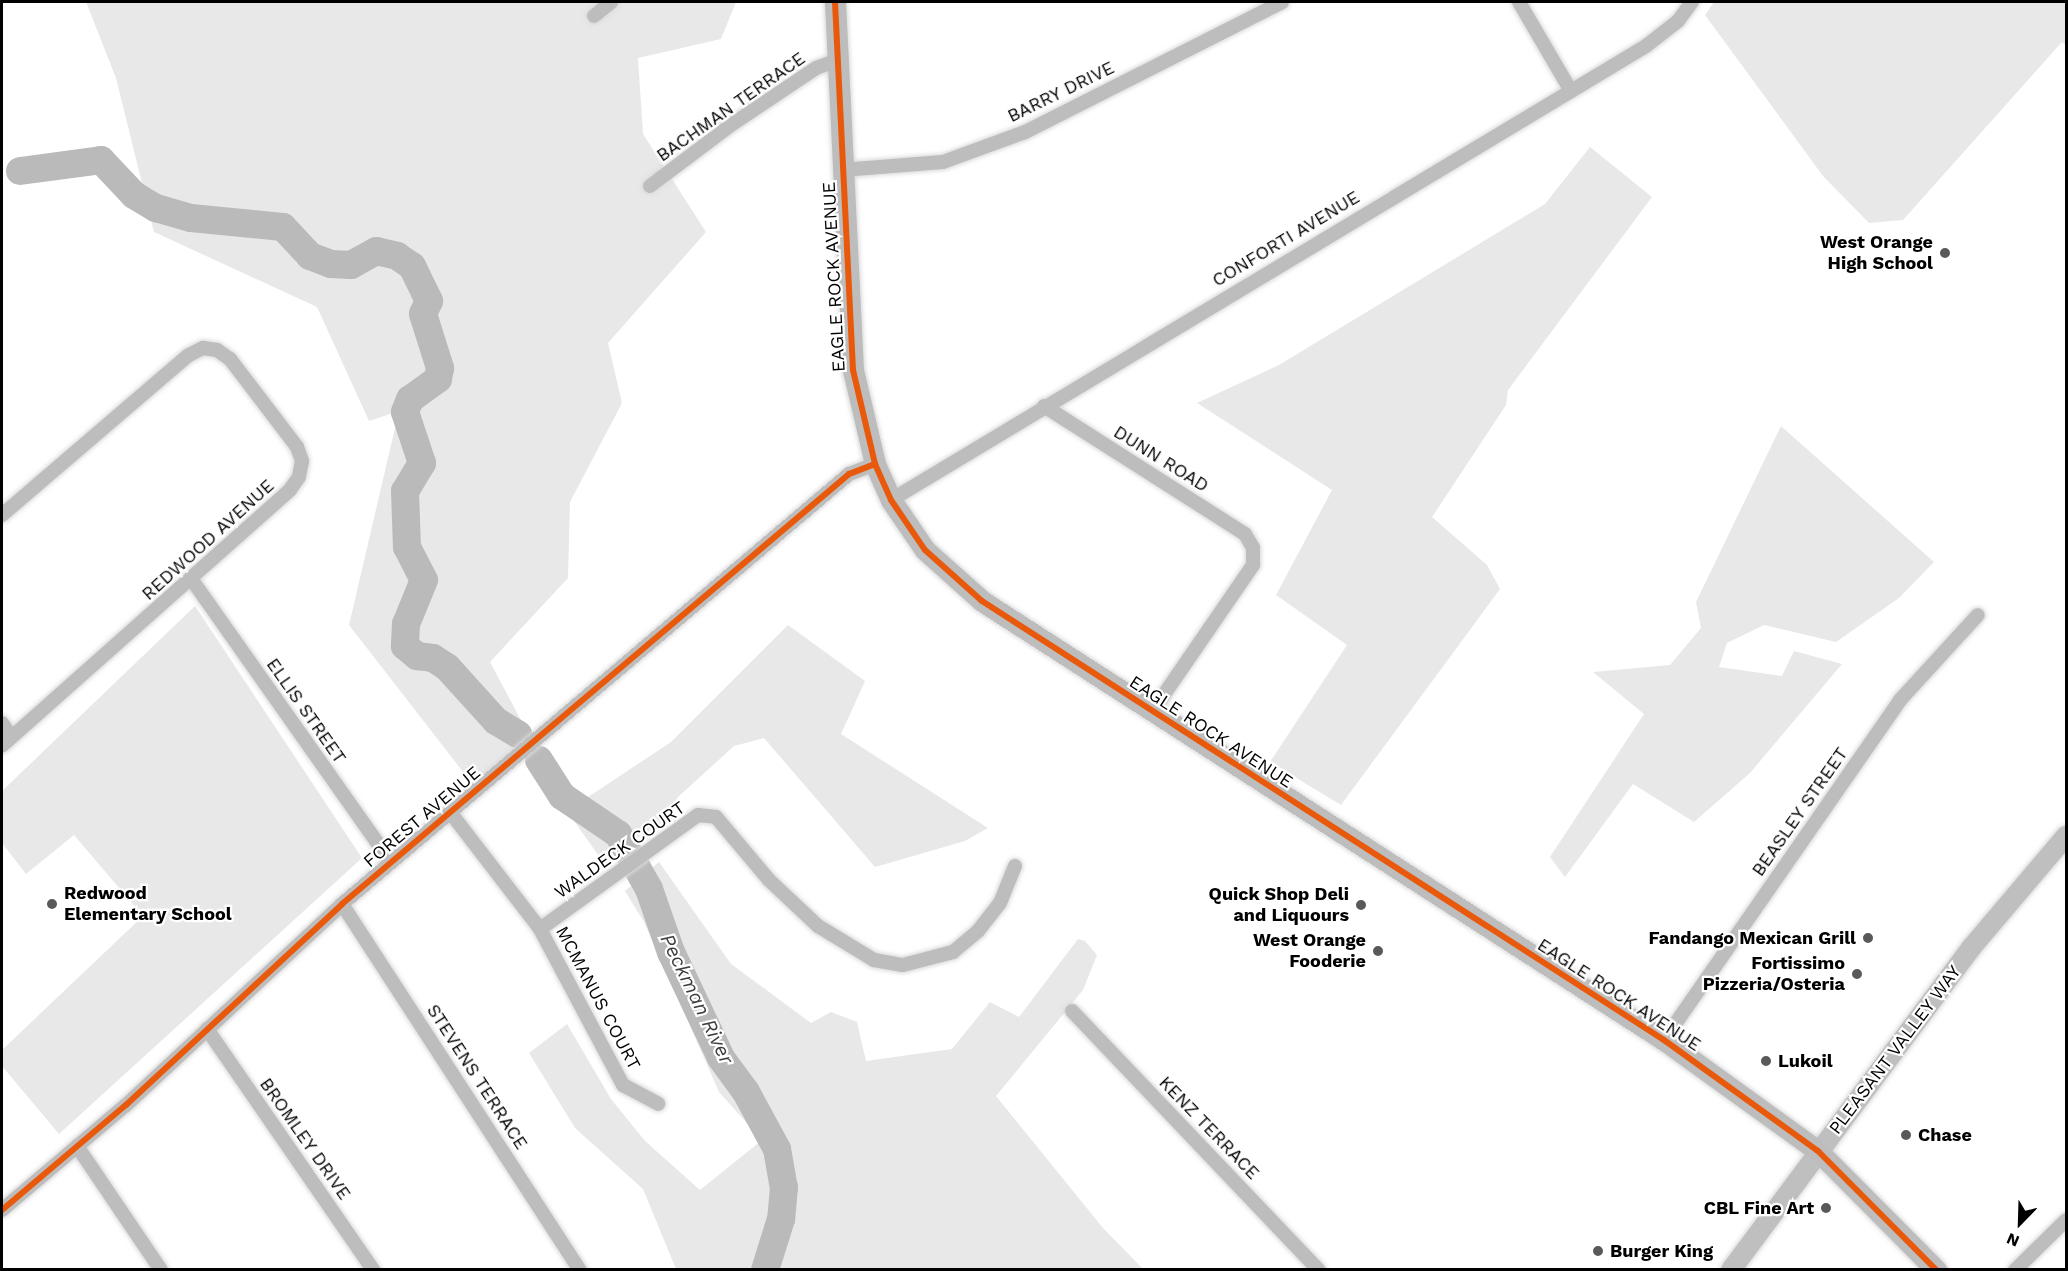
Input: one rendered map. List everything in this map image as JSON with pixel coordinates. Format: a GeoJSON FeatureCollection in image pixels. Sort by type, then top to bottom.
{"type":"FeatureCollection","features":[{"type":"Feature","properties":{"kind":"main road","name":"EAGLE ROCK AVENUE"},"geometry":{"type":"LineString","coordinates":[[835,2],[835,61],[853,370],[874,464],[891,500],[925,550],[961,585],[1152,712],[1664,1040],[1818,1151],[1936,1269]]}},
{"type":"Feature","properties":{"kind":"main road","name":"PLEASANT VALLEY WAY"},"geometry":{"type":"LineString","coordinates":[[1731,1269],[1971,948],[2067,836]]}},
{"type":"Feature","properties":{"kind":"street"},"geometry":{"type":"LineString","coordinates":[[594,16],[610,2]]}},
{"type":"Feature","properties":{"kind":"street","name":"BARRY DRIVE"},"geometry":{"type":"LineString","coordinates":[[842,170],[943,162],[1025,132],[1282,2]]}},
{"type":"Feature","properties":{"kind":"street"},"geometry":{"type":"LineString","coordinates":[[1519,2],[1571,91]]}},
{"type":"Feature","properties":{"kind":"street","name":"CONFORTI AVENUE"},"geometry":{"type":"LineString","coordinates":[[891,500],[1646,46],[1678,21],[1692,2]]}},
{"type":"Feature","properties":{"kind":"street","name":"BACHMAN TERRACE"},"geometry":{"type":"LineString","coordinates":[[650,186],[730,125],[816,68],[835,61]]}},
{"type":"Feature","properties":{"kind":"street","name":"REDWOOD AVENUE"},"geometry":{"type":"LineString","coordinates":[[2,515],[189,355],[203,348],[217,350],[230,359],[297,447],[302,460],[299,477],[290,490],[192,580],[6,742]]}},
{"type":"Feature","properties":{"kind":"street","name":"DUNN ROAD"},"geometry":{"type":"LineString","coordinates":[[1044,406],[1245,534],[1253,548],[1253,565],[1152,712]]}},
{"type":"Feature","properties":{"kind":"street","name":"FOREST AVENUE"},"geometry":{"type":"LineString","coordinates":[[2,1210],[77,1146],[391,862],[849,474],[874,464]]}},
{"type":"Feature","properties":{"kind":"street","name":"ELLIS STREET"},"geometry":{"type":"LineString","coordinates":[[192,580],[391,862]]}},
{"type":"Feature","properties":{"kind":"street","name":"BEASLEY STREET"},"geometry":{"type":"LineString","coordinates":[[1664,1040],[1900,700],[1978,615]]}},
{"type":"Feature","properties":{"kind":"street"},"geometry":{"type":"LineString","coordinates":[[2,723],[6,742]]}},
{"type":"Feature","properties":{"kind":"street","name":"MCMANUS COURT"},"geometry":{"type":"LineString","coordinates":[[450,812],[540,929],[623,1085],[658,1104]]}},
{"type":"Feature","properties":{"kind":"street","name":"WALDECK COURT"},"geometry":{"type":"LineString","coordinates":[[540,929],[690,818],[706,814],[716,817],[769,880],[818,927],[874,960],[903,965],[953,952],[978,931],[1000,903],[1015,866]]}},
{"type":"Feature","properties":{"kind":"street","name":"STEVENS TERRACE"},"geometry":{"type":"LineString","coordinates":[[342,904],[580,1269]]}},
{"type":"Feature","properties":{"kind":"street","name":"KENZ TERRACE"},"geometry":{"type":"LineString","coordinates":[[1072,1011],[1319,1269]]}},
{"type":"Feature","properties":{"kind":"street","name":"BROMLEY DRIVE"},"geometry":{"type":"LineString","coordinates":[[207,1029],[374,1269]]}},
{"type":"Feature","properties":{"kind":"street"},"geometry":{"type":"LineString","coordinates":[[77,1146],[161,1269]]}},
{"type":"Feature","properties":{"kind":"street"},"geometry":{"type":"LineString","coordinates":[[2015,1269],[2067,1220]]}},
{"type":"Feature","properties":{"kind":"shaded area"},"geometry":{"type":"Polygon","coordinates":[[[86,2],[736,2],[721,39],[638,58],[643,134],[706,232],[608,343],[622,403],[570,502],[568,578],[490,662],[531,739],[474,786],[349,625],[399,411],[369,421],[317,307],[154,232],[116,78],[86,2]]]}},
{"type":"Feature","properties":{"kind":"shaded area"},"geometry":{"type":"Polygon","coordinates":[[[1714,2],[2066,2],[2066,45],[2062,42],[1903,220],[1869,223],[1823,176],[1705,15],[1714,2]]]}},
{"type":"Feature","properties":{"kind":"shaded area"},"geometry":{"type":"Polygon","coordinates":[[[1590,147],[1652,197],[1508,390],[1506,405],[1432,517],[1487,565],[1500,589],[1341,805],[1270,762],[1347,645],[1276,595],[1332,490],[1197,403],[1279,365],[1545,204],[1590,147]]]}},
{"type":"Feature","properties":{"kind":"shaded area"},"geometry":{"type":"Polygon","coordinates":[[[1781,426],[1934,562],[1899,598],[1836,642],[1764,625],[1727,643],[1719,667],[1782,676],[1794,651],[1842,664],[1750,773],[1694,822],[1633,784],[1565,877],[1550,857],[1644,714],[1593,672],[1670,665],[1701,628],[1696,602],[1781,426]]]}},
{"type":"Feature","properties":{"kind":"shaded area"},"geometry":{"type":"Polygon","coordinates":[[[195,606],[362,858],[59,1134],[2,1066],[2,1050],[143,916],[74,835],[26,874],[2,843],[2,791],[195,606]]]}},
{"type":"Feature","properties":{"kind":"shaded area"},"geometry":{"type":"Polygon","coordinates":[[[788,625],[865,681],[841,734],[988,828],[965,841],[875,867],[764,738],[734,746],[678,797],[665,822],[601,859],[567,811],[671,742],[788,625]]]}},
{"type":"Feature","properties":{"kind":"shaded area"},"geometry":{"type":"Polygon","coordinates":[[[659,862],[731,964],[811,1023],[831,1012],[857,1022],[866,1061],[952,1049],[990,1002],[1019,1017],[1078,939],[1085,941],[1097,955],[1083,990],[996,1096],[1103,1228],[1143,1269],[676,1269],[643,1189],[575,1128],[529,1053],[567,1024],[611,1099],[645,1141],[700,1190],[762,1140],[719,1092],[644,922],[625,891],[659,862]]]}},
{"type":"Feature","properties":{"kind":"waterway","name":"Peckman River"},"geometry":{"type":"LineString","coordinates":[[20,171],[101,160],[134,195],[156,208],[191,218],[283,227],[310,256],[331,264],[351,265],[376,251],[397,256],[412,266],[429,301],[423,314],[440,368],[438,379],[410,399],[405,412],[422,463],[405,491],[407,547],[424,580],[406,624],[405,646],[417,656],[433,658],[447,667],[496,721],[518,734]]}},
{"type":"Feature","properties":{"kind":"waterway","name":"Peckman River"},"geometry":{"type":"LineString","coordinates":[[539,760],[562,796],[618,834],[649,889],[671,952],[721,1058],[746,1092],[777,1149],[784,1187],[781,1219],[765,1270]]}},
{"type":"Feature","properties":{"kind":"cycle path"},"geometry":{"type":"LineString","coordinates":[[835,2],[853,370],[875,464],[891,500],[925,550],[982,601],[1664,1040],[1818,1151],[1936,1270]]}},
{"type":"Feature","properties":{"kind":"cycle path"},"geometry":{"type":"LineString","coordinates":[[2,1210],[126,1105],[342,904],[849,474],[875,464]]}},
{"type":"Feature","properties":{"kind":"place","name":"West Orange High School"},"geometry":{"type":"Point","coordinates":[1945,253]}},
{"type":"Feature","properties":{"kind":"place","name":"Redwood Elementary School"},"geometry":{"type":"Point","coordinates":[52,904]}},
{"type":"Feature","properties":{"kind":"place","name":"Quick Shop Deli and Liquours"},"geometry":{"type":"Point","coordinates":[1361,905]}},
{"type":"Feature","properties":{"kind":"place","name":"Fandango Mexican Grill"},"geometry":{"type":"Point","coordinates":[1868,938]}},
{"type":"Feature","properties":{"kind":"place","name":"West Orange Fooderie"},"geometry":{"type":"Point","coordinates":[1378,951]}},
{"type":"Feature","properties":{"kind":"place","name":"Fortissimo Pizzeria/Osteria"},"geometry":{"type":"Point","coordinates":[1857,974]}},
{"type":"Feature","properties":{"kind":"place","name":"Lukoil"},"geometry":{"type":"Point","coordinates":[1766,1061]}},
{"type":"Feature","properties":{"kind":"place","name":"Chase"},"geometry":{"type":"Point","coordinates":[1906,1135]}},
{"type":"Feature","properties":{"kind":"place","name":"CBL Fine Art"},"geometry":{"type":"Point","coordinates":[1826,1208]}},
{"type":"Feature","properties":{"kind":"place","name":"Burger King"},"geometry":{"type":"Point","coordinates":[1598,1251]}}]}
